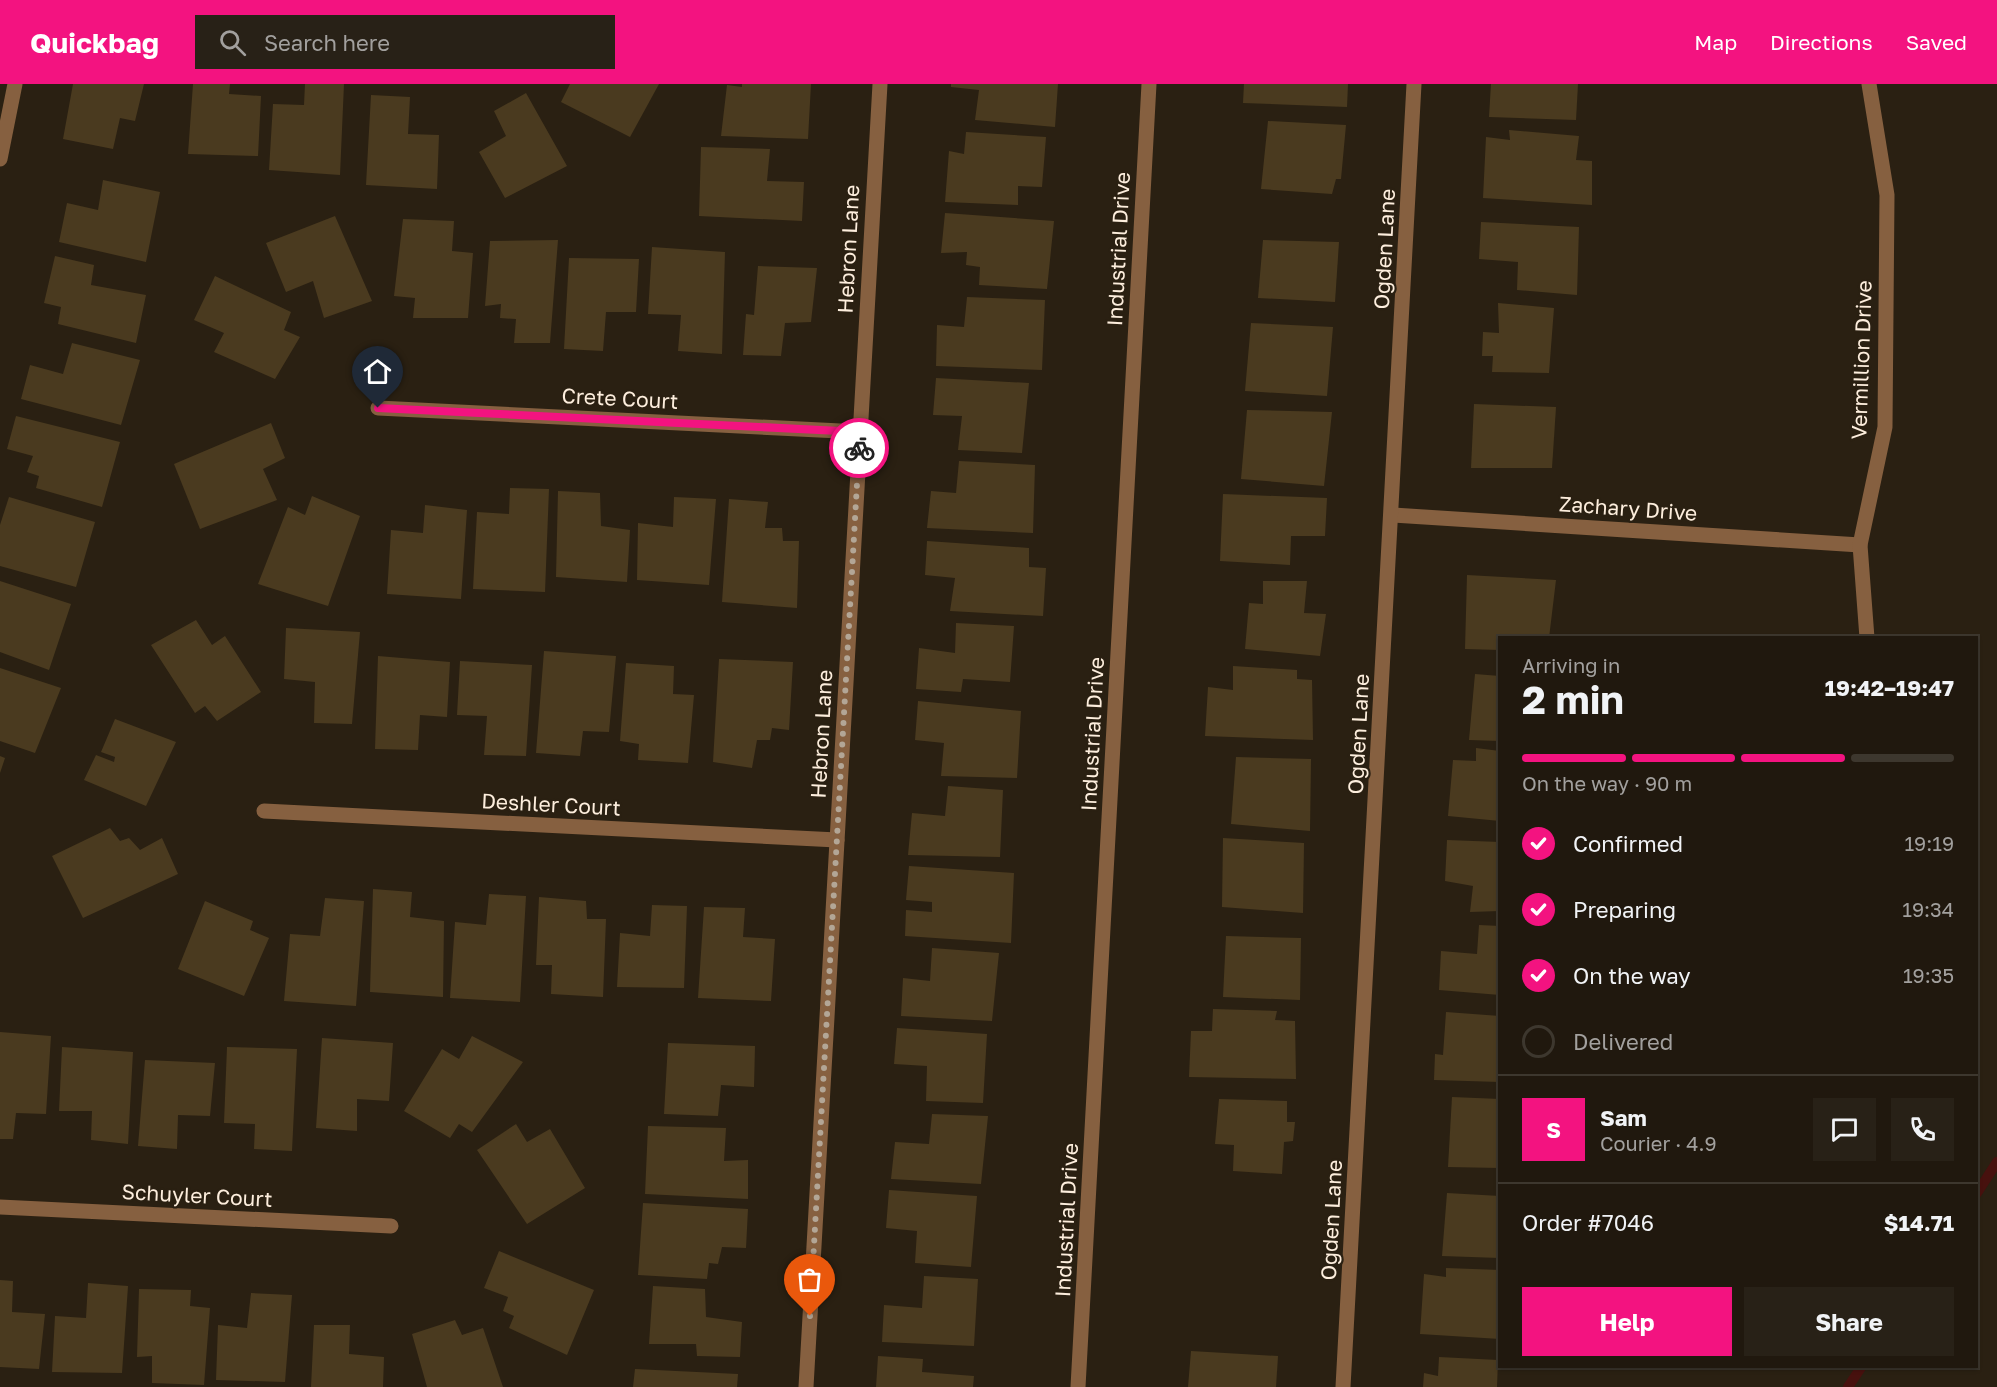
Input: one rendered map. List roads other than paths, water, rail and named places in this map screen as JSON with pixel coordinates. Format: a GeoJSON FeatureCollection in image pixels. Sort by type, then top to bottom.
{"type":"FeatureCollection","features":[{"type":"Feature","properties":{"kind":"street"},"geometry":{"type":"LineString","coordinates":[[0,159],[15,84]]}},
{"type":"Feature","properties":{"kind":"street","name":"Hebron Lane"},"geometry":{"type":"LineString","coordinates":[[806,1387],[880,84]]}},
{"type":"Feature","properties":{"kind":"street","name":"Industrial Drive"},"geometry":{"type":"LineString","coordinates":[[1078,1387],[1149,84]]}},
{"type":"Feature","properties":{"kind":"street","name":"Ogden Lane"},"geometry":{"type":"LineString","coordinates":[[1343,1387],[1393,514],[1414,84]]}},
{"type":"Feature","properties":{"kind":"street","name":"Vermillion Drive"},"geometry":{"type":"LineString","coordinates":[[1867,636],[1860,545],[1885,427],[1887,195],[1869,84]]}},
{"type":"Feature","properties":{"kind":"street","name":"Crete Court"},"geometry":{"type":"LineString","coordinates":[[378,408],[860,432]]}},
{"type":"Feature","properties":{"kind":"street","name":"Zachary Drive"},"geometry":{"type":"LineString","coordinates":[[1393,514],[1860,545]]}},
{"type":"Feature","properties":{"kind":"street","name":"Deshler Court"},"geometry":{"type":"LineString","coordinates":[[264,811],[837,840]]}},
{"type":"Feature","properties":{"kind":"street","name":"Schuyler Court"},"geometry":{"type":"LineString","coordinates":[[0,1207],[392,1226]]}},
{"type":"Feature","properties":{"kind":"waterway"},"geometry":{"type":"LineString","coordinates":[[1978,1191],[1997,1162]]}},
{"type":"Feature","properties":{"kind":"waterway"},"geometry":{"type":"LineString","coordinates":[[1848,1387],[1861,1368]]}}]}
